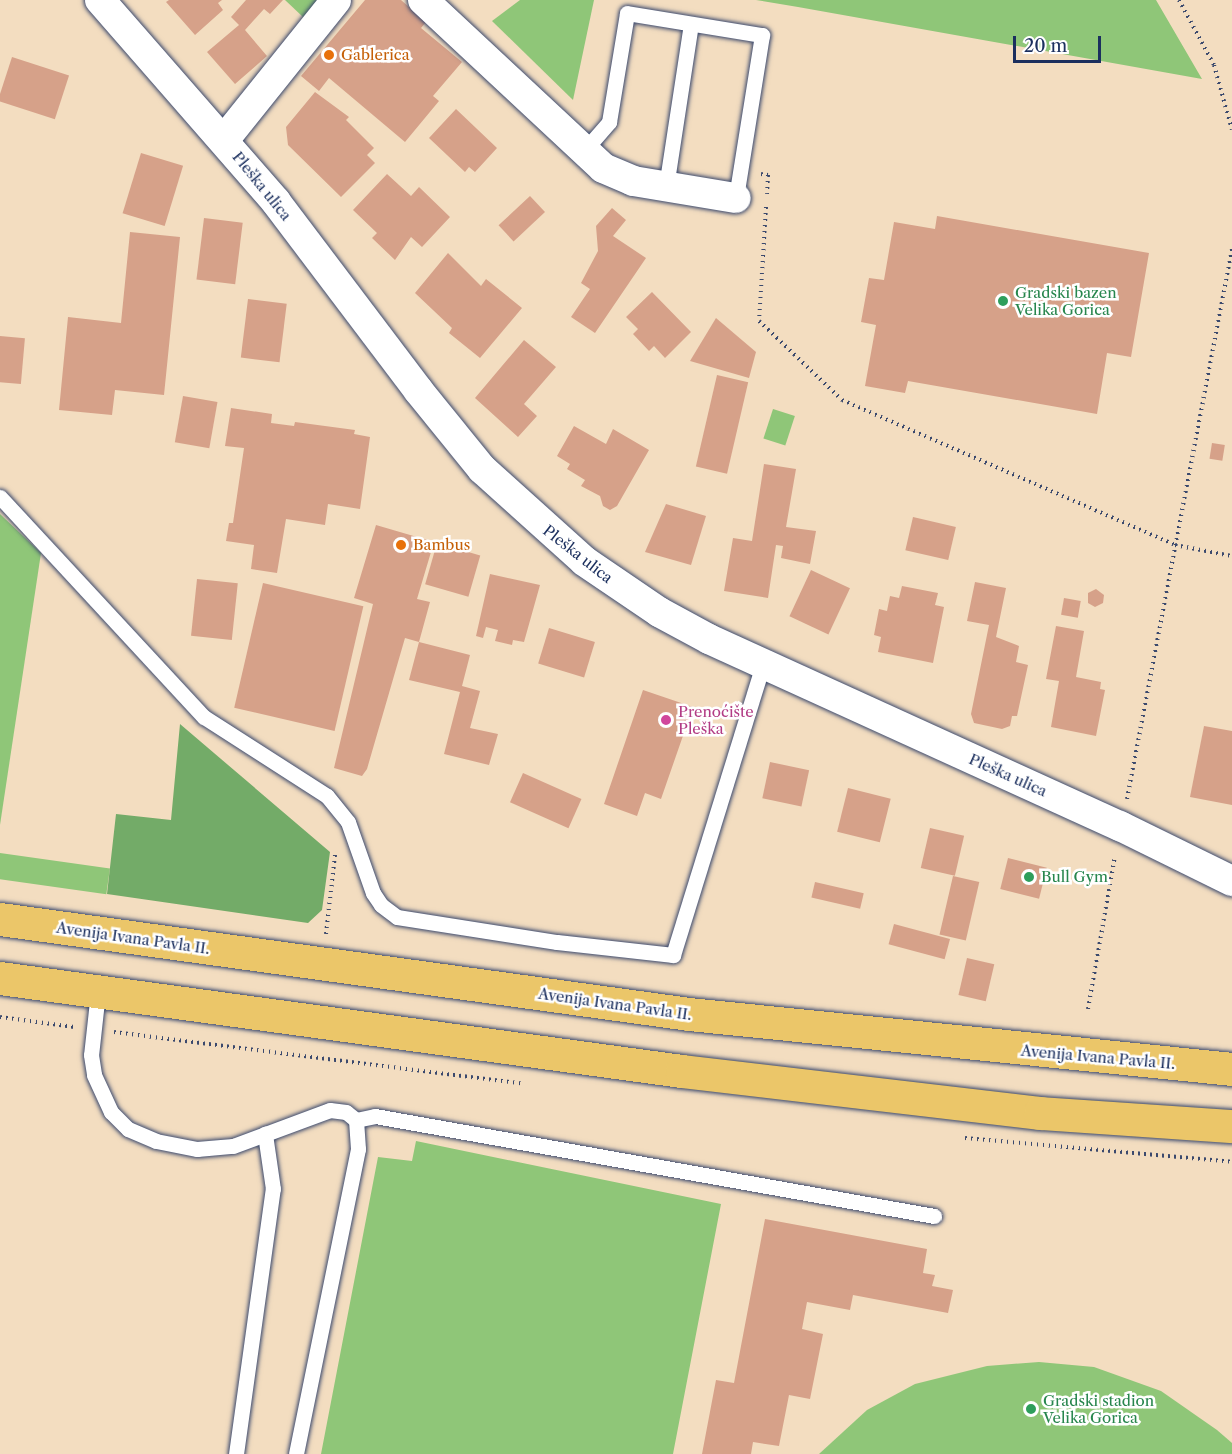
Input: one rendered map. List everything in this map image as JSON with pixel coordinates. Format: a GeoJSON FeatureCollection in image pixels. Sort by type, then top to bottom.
{"type":"FeatureCollection","features":[{"type":"Feature","properties":{"kind":"main road","name":"Avenija Ivana Pavla II."},"geometry":{"type":"LineString","coordinates":[[0,919],[689,1014],[1232,1069]]}},
{"type":"Feature","properties":{"kind":"main road"},"geometry":{"type":"LineString","coordinates":[[0,978],[682,1071],[1040,1113],[1232,1126]]}},
{"type":"Feature","properties":{"kind":"street","name":"Pleška ulica"},"geometry":{"type":"LineString","coordinates":[[100,0],[276,202],[431,407],[482,469],[518,504],[612,582],[709,639],[763,664],[1118,813],[1232,881]]}},
{"type":"Feature","properties":{"kind":"street"},"geometry":{"type":"LineString","coordinates":[[224,140],[336,0]]}},
{"type":"Feature","properties":{"kind":"street"},"geometry":{"type":"LineString","coordinates":[[423,0],[583,152],[603,168],[633,181],[736,198]]}},
{"type":"Feature","properties":{"kind":"lane"},"geometry":{"type":"LineString","coordinates":[[583,152],[609,122],[627,13],[762,35],[736,198]]}},
{"type":"Feature","properties":{"kind":"lane"},"geometry":{"type":"LineString","coordinates":[[666,187],[691,24]]}},
{"type":"Feature","properties":{"kind":"lane"},"geometry":{"type":"LineString","coordinates":[[0,497],[204,717],[334,804],[348,822],[374,893],[381,905],[397,917],[557,942],[673,955],[763,664]]}},
{"type":"Feature","properties":{"kind":"lane"},"geometry":{"type":"LineString","coordinates":[[98,992],[91,1055],[94,1076],[111,1112],[128,1129],[156,1141],[197,1149],[233,1146],[330,1110],[346,1112],[356,1120],[358,1149],[296,1454]]}},
{"type":"Feature","properties":{"kind":"lane"},"geometry":{"type":"LineString","coordinates":[[356,1120],[375,1116],[934,1216]]}},
{"type":"Feature","properties":{"kind":"lane"},"geometry":{"type":"LineString","coordinates":[[236,1454],[273,1189],[265,1134]]}},
{"type":"Feature","properties":{"kind":"path"},"geometry":{"type":"LineString","coordinates":[[1179,0],[1214,64],[1232,130]]}},
{"type":"Feature","properties":{"kind":"path"},"geometry":{"type":"LineString","coordinates":[[768,175],[759,321],[842,400],[1175,545],[1232,556]]}},
{"type":"Feature","properties":{"kind":"path"},"geometry":{"type":"LineString","coordinates":[[1088,1009],[1118,813],[1126,805],[1232,249]]}},
{"type":"Feature","properties":{"kind":"path"},"geometry":{"type":"LineString","coordinates":[[326,936],[338,836],[334,804]]}},
{"type":"Feature","properties":{"kind":"green space"},"geometry":{"type":"Polygon","coordinates":[[[285,0],[317,0],[303,17],[285,0]]]}},
{"type":"Feature","properties":{"kind":"green space"},"geometry":{"type":"Polygon","coordinates":[[[520,0],[594,0],[573,100],[492,21],[520,0]]]}},
{"type":"Feature","properties":{"kind":"green space"},"geometry":{"type":"Polygon","coordinates":[[[756,0],[1156,0],[1202,79],[798,7],[756,0]]]}},
{"type":"Feature","properties":{"kind":"green space"},"geometry":{"type":"Polygon","coordinates":[[[773,409],[795,416],[785,446],[763,438],[773,409]]]}},
{"type":"Feature","properties":{"kind":"green space"},"geometry":{"type":"Polygon","coordinates":[[[0,514],[41,553],[0,825],[0,514]]]}},
{"type":"Feature","properties":{"kind":"green space"},"geometry":{"type":"Polygon","coordinates":[[[180,724],[330,852],[322,910],[308,923],[107,894],[116,814],[171,820],[180,724]]]}},
{"type":"Feature","properties":{"kind":"green space"},"geometry":{"type":"Polygon","coordinates":[[[0,853],[110,868],[106,894],[0,879],[0,853]]]}},
{"type":"Feature","properties":{"kind":"green space"},"geometry":{"type":"Polygon","coordinates":[[[416,1141],[721,1204],[673,1454],[321,1454],[378,1157],[412,1161],[416,1141]]]}},
{"type":"Feature","properties":{"kind":"green space","name":"Gradski stadion Velika Gorica"},"geometry":{"type":"Polygon","coordinates":[[[1039,1362],[1094,1367],[1161,1391],[1232,1443],[1232,1454],[819,1454],[867,1410],[915,1384],[987,1366],[1039,1362]]]}},
{"type":"Feature","properties":{"kind":"building"},"geometry":{"type":"Polygon","coordinates":[[[169,0],[222,0],[218,3],[223,10],[195,35],[166,2],[169,0]]]}},
{"type":"Feature","properties":{"kind":"building"},"geometry":{"type":"Polygon","coordinates":[[[246,0],[283,0],[270,14],[264,9],[245,30],[267,56],[235,84],[207,52],[239,25],[231,17],[246,0]]]}},
{"type":"Feature","properties":{"kind":"building"},"geometry":{"type":"Polygon","coordinates":[[[365,0],[401,0],[426,22],[421,28],[462,62],[433,96],[439,101],[405,142],[329,78],[319,91],[301,76],[365,0]]]}},
{"type":"Feature","properties":{"kind":"building"},"geometry":{"type":"Polygon","coordinates":[[[12,57],[69,76],[55,119],[0,101],[0,94],[12,57]]]}},
{"type":"Feature","properties":{"kind":"building"},"geometry":{"type":"Polygon","coordinates":[[[315,92],[349,117],[346,120],[374,148],[367,155],[375,163],[341,197],[288,145],[286,127],[315,92]]]}},
{"type":"Feature","properties":{"kind":"building"},"geometry":{"type":"Polygon","coordinates":[[[456,109],[497,148],[475,172],[469,167],[465,172],[429,138],[456,109]]]}},
{"type":"Feature","properties":{"kind":"building"},"geometry":{"type":"Polygon","coordinates":[[[141,153],[183,166],[165,226],[123,213],[141,153]]]}},
{"type":"Feature","properties":{"kind":"building"},"geometry":{"type":"Polygon","coordinates":[[[387,174],[411,196],[419,187],[450,217],[422,247],[411,237],[395,260],[372,238],[377,233],[353,210],[387,174]]]}},
{"type":"Feature","properties":{"kind":"building"},"geometry":{"type":"Polygon","coordinates":[[[530,196],[545,212],[514,241],[499,225],[530,196]]]}},
{"type":"Feature","properties":{"kind":"building"},"geometry":{"type":"Polygon","coordinates":[[[612,208],[626,220],[613,236],[646,258],[595,333],[571,317],[590,289],[581,283],[598,251],[596,226],[612,208]]]}},
{"type":"Feature","properties":{"kind":"building","name":"Gradski bazen Velika Gorica"},"geometry":{"type":"Polygon","coordinates":[[[937,216],[1149,253],[1131,357],[1107,353],[1097,414],[908,381],[905,393],[865,386],[876,325],[861,322],[869,278],[884,280],[894,222],[935,229],[937,216]]]}},
{"type":"Feature","properties":{"kind":"building"},"geometry":{"type":"Polygon","coordinates":[[[204,218],[243,223],[235,284],[196,280],[204,218]]]}},
{"type":"Feature","properties":{"kind":"building"},"geometry":{"type":"Polygon","coordinates":[[[130,232],[180,237],[164,395],[115,390],[112,415],[59,410],[68,317],[121,323],[130,232]]]}},
{"type":"Feature","properties":{"kind":"building"},"geometry":{"type":"Polygon","coordinates":[[[448,253],[481,286],[486,279],[522,308],[480,358],[449,333],[452,328],[415,293],[448,253]]]}},
{"type":"Feature","properties":{"kind":"building"},"geometry":{"type":"Polygon","coordinates":[[[652,292],[691,332],[665,358],[654,346],[649,351],[633,334],[638,329],[626,317],[652,292]]]}},
{"type":"Feature","properties":{"kind":"building"},"geometry":{"type":"Polygon","coordinates":[[[248,299],[287,304],[280,362],[241,358],[248,299]]]}},
{"type":"Feature","properties":{"kind":"building"},"geometry":{"type":"Polygon","coordinates":[[[716,318],[756,352],[749,378],[690,361],[716,318]]]}},
{"type":"Feature","properties":{"kind":"building"},"geometry":{"type":"Polygon","coordinates":[[[0,336],[25,338],[21,384],[0,382],[0,336]]]}},
{"type":"Feature","properties":{"kind":"building"},"geometry":{"type":"Polygon","coordinates":[[[524,340],[556,367],[524,404],[537,416],[518,437],[475,398],[524,340]]]}},
{"type":"Feature","properties":{"kind":"building"},"geometry":{"type":"Polygon","coordinates":[[[717,375],[748,382],[727,474],[696,467],[717,375]]]}},
{"type":"Feature","properties":{"kind":"building"},"geometry":{"type":"Polygon","coordinates":[[[183,396],[217,402],[209,448],[175,442],[183,396]]]}},
{"type":"Feature","properties":{"kind":"building"},"geometry":{"type":"Polygon","coordinates":[[[231,408],[272,414],[271,423],[294,426],[295,422],[355,430],[354,434],[370,437],[360,509],[328,504],[325,525],[286,519],[277,573],[251,569],[254,545],[226,541],[229,523],[233,523],[244,448],[225,446],[231,408]]]}},
{"type":"Feature","properties":{"kind":"building"},"geometry":{"type":"Polygon","coordinates":[[[574,426],[606,444],[613,429],[649,450],[617,506],[610,510],[603,506],[600,496],[581,486],[585,480],[567,469],[570,464],[557,456],[574,426]]]}},
{"type":"Feature","properties":{"kind":"building"},"geometry":{"type":"Polygon","coordinates":[[[1212,443],[1225,445],[1222,461],[1209,459],[1212,443]]]}},
{"type":"Feature","properties":{"kind":"building"},"geometry":{"type":"Polygon","coordinates":[[[764,464],[796,469],[786,527],[816,531],[810,564],[781,558],[783,546],[776,545],[768,598],[724,591],[733,538],[752,541],[764,464]]]}},
{"type":"Feature","properties":{"kind":"building"},"geometry":{"type":"Polygon","coordinates":[[[666,504],[706,516],[691,565],[645,552],[666,504]]]}},
{"type":"Feature","properties":{"kind":"building"},"geometry":{"type":"Polygon","coordinates":[[[913,517],[956,527],[948,560],[905,550],[913,517]]]}},
{"type":"Feature","properties":{"kind":"building"},"geometry":{"type":"Polygon","coordinates":[[[376,525],[434,542],[417,599],[430,602],[419,642],[405,638],[367,769],[362,776],[334,768],[373,604],[354,598],[376,525]]]}},
{"type":"Feature","properties":{"kind":"building"},"geometry":{"type":"Polygon","coordinates":[[[437,543],[480,555],[468,597],[425,584],[437,543]]]}},
{"type":"Feature","properties":{"kind":"building"},"geometry":{"type":"Polygon","coordinates":[[[811,570],[850,588],[828,634],[789,616],[811,570]]]}},
{"type":"Feature","properties":{"kind":"building"},"geometry":{"type":"Polygon","coordinates":[[[490,574],[540,585],[524,642],[513,640],[512,645],[495,641],[498,630],[486,627],[483,638],[476,636],[490,574]]]}},
{"type":"Feature","properties":{"kind":"building"},"geometry":{"type":"Polygon","coordinates":[[[197,579],[238,583],[232,640],[191,636],[197,579]]]}},
{"type":"Feature","properties":{"kind":"building"},"geometry":{"type":"Polygon","coordinates":[[[975,582],[1006,588],[996,637],[1019,646],[1016,662],[1028,665],[1017,716],[1012,716],[1010,726],[1002,729],[974,723],[971,714],[989,625],[967,621],[975,582]]]}},
{"type":"Feature","properties":{"kind":"building"},"geometry":{"type":"Polygon","coordinates":[[[263,583],[363,606],[335,731],[234,708],[263,583]]]}},
{"type":"Feature","properties":{"kind":"building"},"geometry":{"type":"Polygon","coordinates":[[[902,586],[938,593],[935,605],[944,607],[933,663],[878,652],[881,637],[874,635],[879,609],[887,611],[890,596],[899,598],[902,586]]]}},
{"type":"Feature","properties":{"kind":"building"},"geometry":{"type":"Polygon","coordinates":[[[1096,589],[1104,595],[1103,603],[1095,607],[1088,603],[1088,593],[1096,589]]]}},
{"type":"Feature","properties":{"kind":"building"},"geometry":{"type":"Polygon","coordinates":[[[1064,598],[1081,601],[1078,618],[1061,615],[1064,598]]]}},
{"type":"Feature","properties":{"kind":"building"},"geometry":{"type":"Polygon","coordinates":[[[1056,626],[1084,631],[1076,677],[1101,682],[1100,689],[1105,690],[1096,736],[1051,727],[1059,681],[1046,679],[1056,626]]]}},
{"type":"Feature","properties":{"kind":"building"},"geometry":{"type":"Polygon","coordinates":[[[549,628],[595,642],[584,677],[538,663],[549,628]]]}},
{"type":"Feature","properties":{"kind":"building"},"geometry":{"type":"Polygon","coordinates":[[[419,642],[470,655],[462,686],[480,691],[470,728],[498,734],[489,765],[444,754],[460,692],[409,680],[419,642]]]}},
{"type":"Feature","properties":{"kind":"building"},"geometry":{"type":"Polygon","coordinates":[[[643,690],[693,707],[661,799],[645,793],[637,816],[604,804],[643,690]]]}},
{"type":"Feature","properties":{"kind":"building"},"geometry":{"type":"Polygon","coordinates":[[[1204,726],[1232,731],[1232,805],[1190,797],[1204,726]]]}},
{"type":"Feature","properties":{"kind":"building"},"geometry":{"type":"Polygon","coordinates":[[[770,762],[809,770],[801,807],[762,798],[770,762]]]}},
{"type":"Feature","properties":{"kind":"building"},"geometry":{"type":"Polygon","coordinates":[[[523,773],[581,799],[568,828],[510,802],[523,773]]]}},
{"type":"Feature","properties":{"kind":"building"},"geometry":{"type":"Polygon","coordinates":[[[848,788],[891,799],[880,842],[837,832],[848,788]]]}},
{"type":"Feature","properties":{"kind":"building"},"geometry":{"type":"Polygon","coordinates":[[[930,828],[964,836],[955,876],[921,868],[930,828]]]}},
{"type":"Feature","properties":{"kind":"building"},"geometry":{"type":"Polygon","coordinates":[[[1008,858],[1047,868],[1039,899],[1000,889],[1008,858]]]}},
{"type":"Feature","properties":{"kind":"building"},"geometry":{"type":"Polygon","coordinates":[[[953,876],[979,882],[966,941],[940,934],[953,876]]]}},
{"type":"Feature","properties":{"kind":"building"},"geometry":{"type":"Polygon","coordinates":[[[815,882],[864,893],[860,909],[811,898],[815,882]]]}},
{"type":"Feature","properties":{"kind":"building"},"geometry":{"type":"Polygon","coordinates":[[[894,924],[950,939],[945,959],[889,944],[894,924]]]}},
{"type":"Feature","properties":{"kind":"building"},"geometry":{"type":"Polygon","coordinates":[[[967,958],[994,964],[986,1001],[958,995],[967,958]]]}},
{"type":"Feature","properties":{"kind":"building"},"geometry":{"type":"Polygon","coordinates":[[[765,1219],[927,1249],[923,1273],[935,1275],[932,1286],[953,1290],[948,1313],[853,1295],[850,1310],[807,1302],[802,1329],[823,1334],[810,1399],[789,1395],[779,1446],[753,1442],[751,1454],[702,1454],[716,1380],[734,1383],[765,1219]]]}},
{"type":"Feature","properties":{"kind":"place","name":"Gablerica"},"geometry":{"type":"Point","coordinates":[329,55]}},
{"type":"Feature","properties":{"kind":"place","name":"Gradski bazen Velika Gorica"},"geometry":{"type":"Point","coordinates":[1003,301]}},
{"type":"Feature","properties":{"kind":"place","name":"Bambus"},"geometry":{"type":"Point","coordinates":[401,545]}},
{"type":"Feature","properties":{"kind":"place","name":"Prenoćište Pleška"},"geometry":{"type":"Point","coordinates":[666,720]}},
{"type":"Feature","properties":{"kind":"place","name":"Bull Gym"},"geometry":{"type":"Point","coordinates":[1029,877]}},
{"type":"Feature","properties":{"kind":"place","name":"Gradski stadion Velika Gorica"},"geometry":{"type":"Point","coordinates":[1031,1409]}}]}
